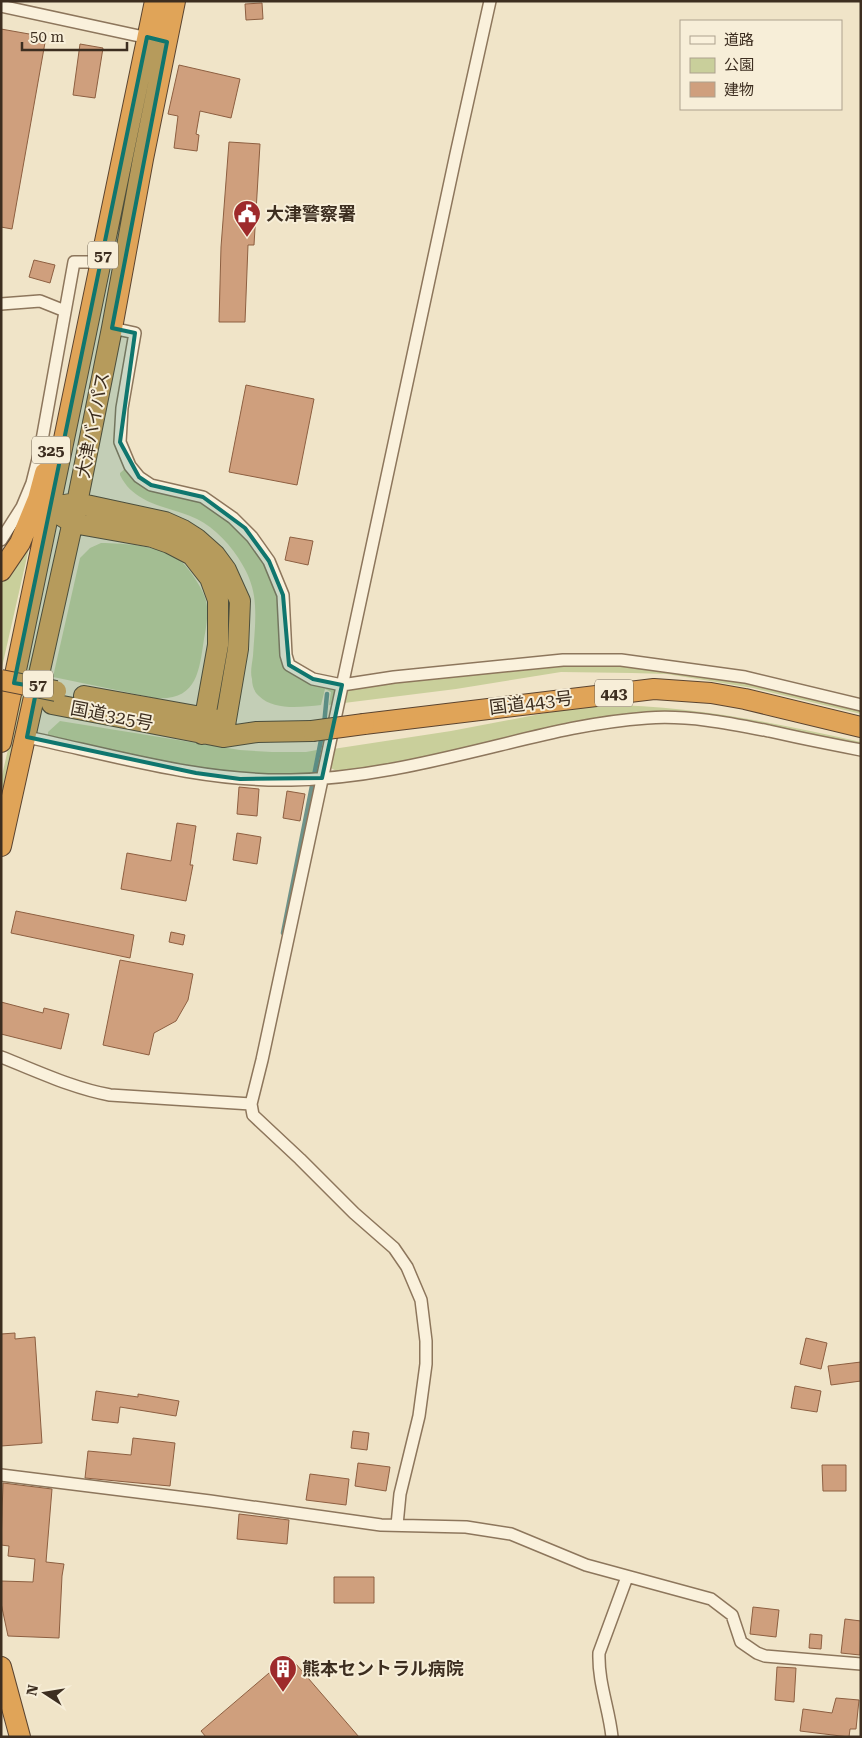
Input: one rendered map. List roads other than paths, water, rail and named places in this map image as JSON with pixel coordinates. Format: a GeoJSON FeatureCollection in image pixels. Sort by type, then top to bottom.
{"type":"FeatureCollection","features":[{"type":"Feature","properties":{"kind":"highway","name":"大津バイパス"},"geometry":{"type":"LineString","coordinates":[[1,742],[155,1]]}},
{"type":"Feature","properties":{"kind":"highway","name":"大津バイパス"},"geometry":{"type":"LineString","coordinates":[[1,846],[73,523],[175,1]]}},
{"type":"Feature","properties":{"kind":"highway","name":"325"},"geometry":{"type":"LineString","coordinates":[[1,571],[20,543],[38,500],[54,440],[74,345],[89,325]]}},
{"type":"Feature","properties":{"kind":"highway"},"geometry":{"type":"LineString","coordinates":[[50,508],[77,503],[146,517],[174,526],[197,539],[215,555],[226,570],[240,601],[238,649],[225,729]]}},
{"type":"Feature","properties":{"kind":"highway"},"geometry":{"type":"LineString","coordinates":[[50,508],[73,523],[152,537],[169,542],[192,554],[210,578],[218,600],[218,645],[204,726]]}},
{"type":"Feature","properties":{"kind":"highway","name":"国道325号"},"geometry":{"type":"LineString","coordinates":[[1,680],[54,698]]}},
{"type":"Feature","properties":{"kind":"highway","name":"国道443号"},"geometry":{"type":"LineString","coordinates":[[204,726],[257,732],[312,731],[654,689],[720,694],[861,727]]}},
{"type":"Feature","properties":{"kind":"highway","name":"国道325号"},"geometry":{"type":"LineString","coordinates":[[1,694],[54,698],[204,726]]}},
{"type":"Feature","properties":{"kind":"highway"},"geometry":{"type":"LineString","coordinates":[[1,1667],[20,1737]]}},
{"type":"Feature","properties":{"kind":"street"},"geometry":{"type":"LineString","coordinates":[[397,1524],[400,1494],[418,1416],[426,1364],[426,1341],[421,1300],[407,1268],[394,1248],[354,1214],[300,1159],[253,1116],[251,1104],[490,1]]}},
{"type":"Feature","properties":{"kind":"street"},"geometry":{"type":"LineString","coordinates":[[1,6],[167,42]]}},
{"type":"Feature","properties":{"kind":"street"},"geometry":{"type":"LineString","coordinates":[[1,540],[22,507],[32,482],[40,451],[74,262],[102,262]]}},
{"type":"Feature","properties":{"kind":"street"},"geometry":{"type":"LineString","coordinates":[[1,304],[40,301],[65,311]]}},
{"type":"Feature","properties":{"kind":"street"},"geometry":{"type":"LineString","coordinates":[[112,328],[135,333],[122,408],[120,442],[130,466],[139,477],[151,485],[204,497],[245,528],[269,561],[283,595],[286,655],[290,665],[313,679],[342,685],[394,677],[564,660],[621,660],[745,677],[861,704]]}},
{"type":"Feature","properties":{"kind":"street"},"geometry":{"type":"LineString","coordinates":[[26,736],[196,773],[240,779],[290,780],[372,773],[415,765],[562,729],[649,718],[704,719],[861,750]]}},
{"type":"Feature","properties":{"kind":"street"},"geometry":{"type":"LineString","coordinates":[[1,1057],[78,1087],[110,1095],[251,1104]]}},
{"type":"Feature","properties":{"kind":"street"},"geometry":{"type":"LineString","coordinates":[[1,1475],[381,1524],[466,1527],[511,1534],[586,1565],[711,1599],[732,1615],[741,1642],[765,1656],[861,1664]]}},
{"type":"Feature","properties":{"kind":"street"},"geometry":{"type":"LineString","coordinates":[[612,1737],[601,1687],[600,1653],[627,1577]]}},
{"type":"Feature","properties":{"kind":"waterway"},"geometry":{"type":"LineString","coordinates":[[324,725],[327,694]]}},
{"type":"Feature","properties":{"kind":"waterway"},"geometry":{"type":"LineString","coordinates":[[283,933],[322,735]]}},
{"type":"Feature","properties":{"kind":"place","name":"大津警察署"},"geometry":{"type":"Point","coordinates":[247,238]}},
{"type":"Feature","properties":{"kind":"place","name":"熊本セントラル病院"},"geometry":{"type":"Point","coordinates":[283,1693]}}]}
